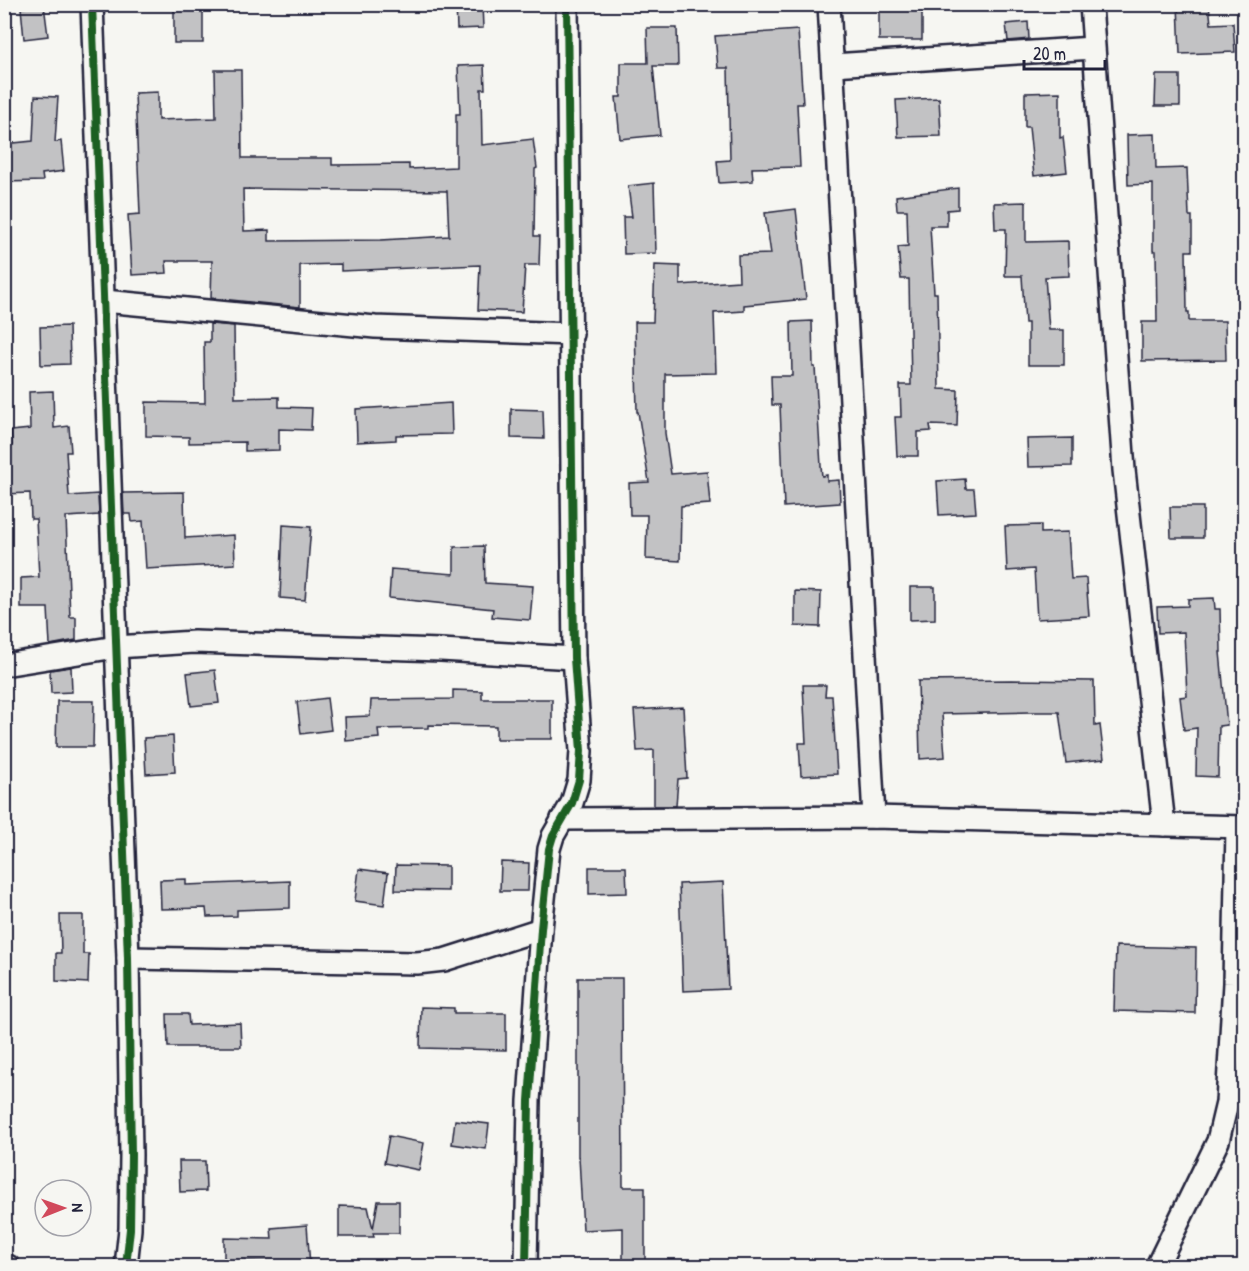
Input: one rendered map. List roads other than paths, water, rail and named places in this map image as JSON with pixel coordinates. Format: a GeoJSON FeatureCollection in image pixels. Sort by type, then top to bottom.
{"type":"FeatureCollection","features":[{"type":"Feature","properties":{"kind":"street"},"geometry":{"type":"LineString","coordinates":[[92,4],[128,958],[131,1155],[130,1228],[126,1266]]}},
{"type":"Feature","properties":{"kind":"street"},"geometry":{"type":"LineString","coordinates":[[526,1266],[530,1101],[541,929],[549,849],[553,836],[572,803],[579,780],[580,752],[574,658],[567,4]]}},
{"type":"Feature","properties":{"kind":"street"},"geometry":{"type":"LineString","coordinates":[[829,4],[874,818]]}},
{"type":"Feature","properties":{"kind":"street"},"geometry":{"type":"LineString","coordinates":[[1091,4],[1124,470],[1164,825]]}},
{"type":"Feature","properties":{"kind":"street"},"geometry":{"type":"LineString","coordinates":[[832,65],[1093,48]]}},
{"type":"Feature","properties":{"kind":"street"},"geometry":{"type":"LineString","coordinates":[[104,301],[375,327],[572,334]]}},
{"type":"Feature","properties":{"kind":"street"},"geometry":{"type":"LineString","coordinates":[[4,665],[116,647],[194,642],[441,650],[574,658]]}},
{"type":"Feature","properties":{"kind":"street"},"geometry":{"type":"LineString","coordinates":[[562,819],[874,818],[1241,827],[1227,1103],[1218,1141],[1157,1266]]}},
{"type":"Feature","properties":{"kind":"street"},"geometry":{"type":"LineString","coordinates":[[128,958],[417,963],[444,960],[541,929]]}}]}
